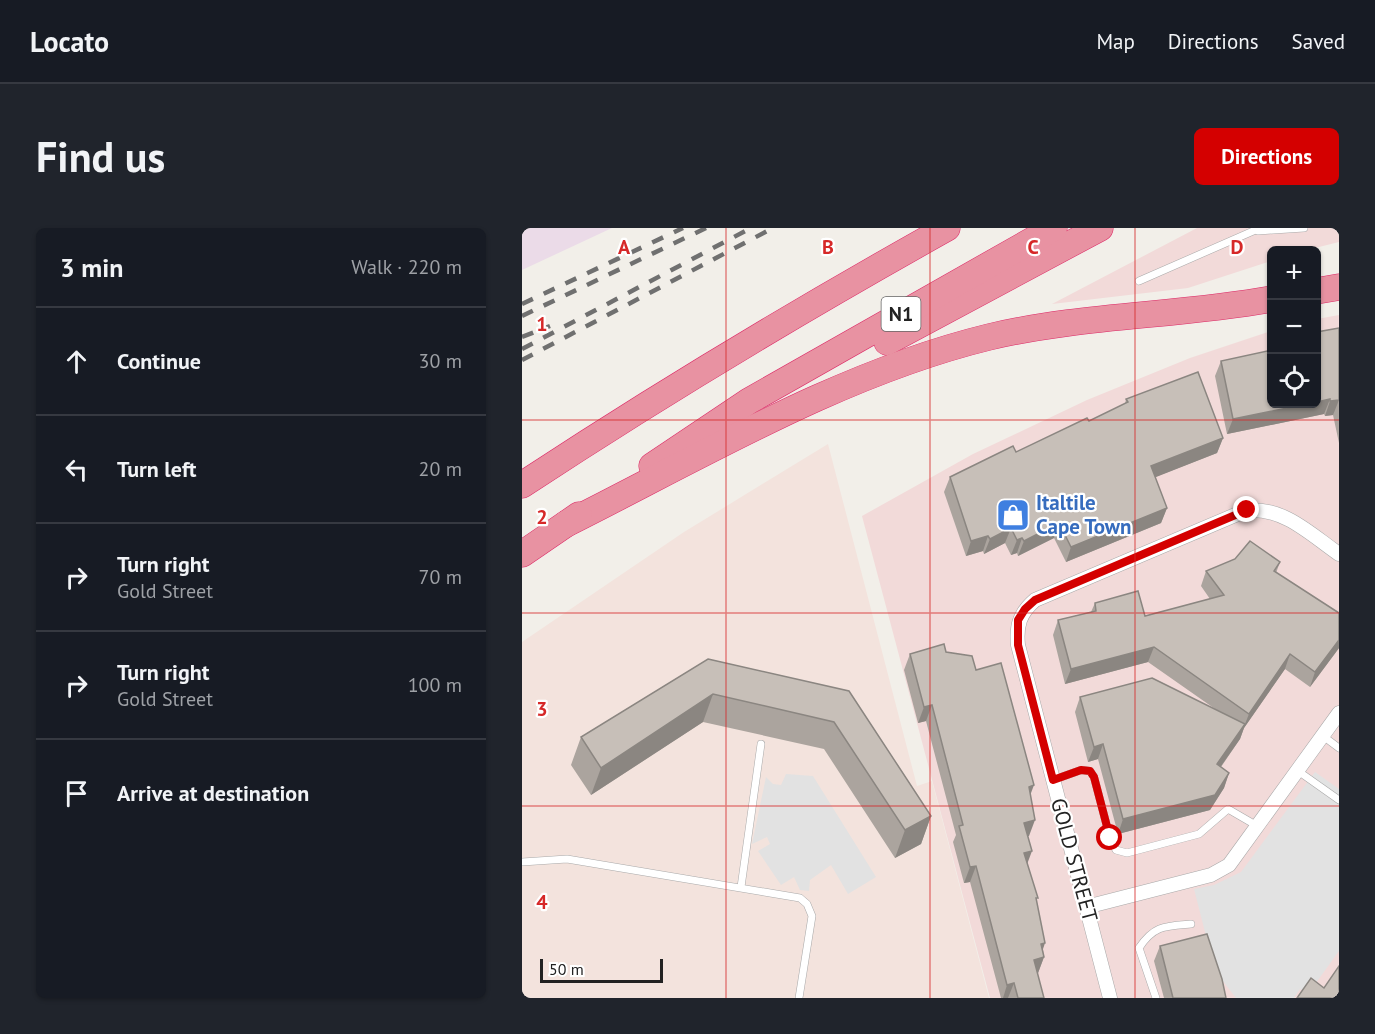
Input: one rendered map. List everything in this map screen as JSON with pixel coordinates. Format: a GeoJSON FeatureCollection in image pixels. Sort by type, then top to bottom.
{"type":"FeatureCollection","features":[{"type":"Feature","properties":{"kind":"highway","name":"N1"},"geometry":{"type":"LineString","coordinates":[[522,485],[633,412],[800,310],[947,228]]}},
{"type":"Feature","properties":{"kind":"highway","name":"N1"},"geometry":{"type":"LineString","coordinates":[[522,554],[749,401],[1054,228]]}},
{"type":"Feature","properties":{"kind":"highway"},"geometry":{"type":"LineString","coordinates":[[749,401],[861,356],[1030,263],[1100,228]]}},
{"type":"Feature","properties":{"kind":"highway"},"geometry":{"type":"LineString","coordinates":[[1321,290],[1339,287]]}},
{"type":"Feature","properties":{"kind":"highway"},"geometry":{"type":"LineString","coordinates":[[566,524],[856,379],[922,357],[988,337],[1047,325],[1240,305],[1267,300]]}},
{"type":"Feature","properties":{"kind":"street","name":"GOLD STREET"},"geometry":{"type":"LineString","coordinates":[[1110,998],[1017,638],[1018,620],[1035,600],[1247,510],[1265,509],[1278,513],[1339,554]]}},
{"type":"Feature","properties":{"kind":"street"},"geometry":{"type":"LineString","coordinates":[[1086,907],[1211,875],[1230,865],[1339,713]]}},
{"type":"Feature","properties":{"kind":"lane"},"geometry":{"type":"LineString","coordinates":[[1139,281],[1259,229],[1304,228]]}},
{"type":"Feature","properties":{"kind":"lane"},"geometry":{"type":"LineString","coordinates":[[1323,736],[1339,748]]}},
{"type":"Feature","properties":{"kind":"lane"},"geometry":{"type":"LineString","coordinates":[[741,887],[761,744]]}},
{"type":"Feature","properties":{"kind":"lane"},"geometry":{"type":"LineString","coordinates":[[1053,780],[1081,770],[1090,771],[1094,777],[1110,838],[1116,850],[1127,853],[1199,834],[1228,809],[1258,827]]}},
{"type":"Feature","properties":{"kind":"lane"},"geometry":{"type":"LineString","coordinates":[[1298,771],[1339,800]]}},
{"type":"Feature","properties":{"kind":"lane"},"geometry":{"type":"LineString","coordinates":[[522,862],[567,859],[800,898],[811,910],[812,916],[799,998]]}},
{"type":"Feature","properties":{"kind":"lane"},"geometry":{"type":"LineString","coordinates":[[1156,998],[1139,948],[1148,935],[1160,927],[1191,924]]}},
{"type":"Feature","properties":{"kind":"shaded area"},"geometry":{"type":"Polygon","coordinates":[[[522,228],[612,228],[522,270],[522,228]]]}},
{"type":"Feature","properties":{"kind":"shaded area"},"geometry":{"type":"Polygon","coordinates":[[[1197,228],[1339,228],[1339,242],[1321,246],[1267,246],[1267,262],[1188,288],[1052,304],[1197,228]]]}},
{"type":"Feature","properties":{"kind":"shaded area"},"geometry":{"type":"Polygon","coordinates":[[[1339,315],[1339,998],[990,998],[862,516],[973,454],[1087,400],[1190,358],[1267,332],[1267,408],[1321,408],[1321,318],[1339,315]]]}},
{"type":"Feature","properties":{"kind":"shaded area"},"geometry":{"type":"Polygon","coordinates":[[[828,444],[917,786],[932,781],[989,998],[522,998],[522,642],[684,532],[828,444]]]}},
{"type":"Feature","properties":{"kind":"shaded area"},"geometry":{"type":"Polygon","coordinates":[[[1315,772],[1339,789],[1339,951],[1308,994],[1300,989],[1294,998],[1236,998],[1215,971],[1194,889],[1214,885],[1241,872],[1315,772]]]}},
{"type":"Feature","properties":{"kind":"shaded area"},"geometry":{"type":"Polygon","coordinates":[[[786,774],[813,776],[876,877],[848,894],[831,865],[810,880],[809,891],[800,890],[794,877],[781,885],[758,851],[770,844],[767,837],[752,844],[766,777],[773,784],[781,785],[786,774]]]}},
{"type":"Feature","properties":{"kind":"building"},"geometry":{"type":"Polygon","coordinates":[[[1339,328],[1339,400],[1321,401],[1321,331],[1339,328]]]}},
{"type":"Feature","properties":{"kind":"building"},"geometry":{"type":"Polygon","coordinates":[[[1267,351],[1267,408],[1287,408],[1233,419],[1221,361],[1267,351]]]}},
{"type":"Feature","properties":{"kind":"building"},"geometry":{"type":"Polygon","coordinates":[[[1198,372],[1223,438],[1151,466],[1167,508],[1071,547],[1059,523],[1024,541],[1022,538],[1017,540],[1011,528],[990,539],[988,536],[971,541],[950,477],[1013,446],[1016,452],[1087,418],[1089,421],[1128,402],[1126,399],[1198,372]]]}},
{"type":"Feature","properties":{"kind":"building"},"geometry":{"type":"Polygon","coordinates":[[[1250,541],[1280,562],[1274,571],[1339,613],[1339,640],[1315,672],[1290,654],[1249,714],[1154,647],[1071,669],[1058,620],[1096,611],[1095,603],[1138,591],[1145,616],[1224,595],[1206,571],[1235,559],[1250,541]]]}},
{"type":"Feature","properties":{"kind":"building"},"geometry":{"type":"Polygon","coordinates":[[[944,644],[946,652],[972,656],[976,670],[1001,663],[1034,785],[1029,787],[1035,820],[1024,823],[1032,851],[1024,853],[1038,898],[1036,898],[1045,943],[1041,944],[1044,957],[1034,960],[1044,998],[1018,998],[1014,983],[1007,985],[976,866],[970,867],[959,826],[963,825],[932,705],[924,707],[910,654],[944,644]]]}},
{"type":"Feature","properties":{"kind":"building"},"geometry":{"type":"Polygon","coordinates":[[[708,659],[849,691],[931,816],[905,830],[834,722],[713,694],[601,768],[581,737],[708,659]]]}},
{"type":"Feature","properties":{"kind":"building"},"geometry":{"type":"Polygon","coordinates":[[[1152,678],[1245,724],[1217,764],[1229,773],[1215,795],[1123,819],[1103,744],[1094,747],[1080,697],[1152,678]]]}},
{"type":"Feature","properties":{"kind":"building"},"geometry":{"type":"Polygon","coordinates":[[[1207,934],[1226,998],[1173,998],[1160,946],[1207,934]]]}},
{"type":"Feature","properties":{"kind":"building"},"geometry":{"type":"Polygon","coordinates":[[[1339,966],[1339,998],[1297,998],[1311,978],[1324,988],[1339,966]]]}},
{"type":"Feature","properties":{"kind":"railway"},"geometry":{"type":"LineString","coordinates":[[522,304],[683,228]]}},
{"type":"Feature","properties":{"kind":"railway"},"geometry":{"type":"LineString","coordinates":[[522,316],[706,228]]}},
{"type":"Feature","properties":{"kind":"railway"},"geometry":{"type":"LineString","coordinates":[[522,349],[751,228]]}},
{"type":"Feature","properties":{"kind":"railway"},"geometry":{"type":"LineString","coordinates":[[522,360],[773,228]]}},
{"type":"Feature","properties":{"kind":"railway"},"geometry":{"type":"LineString","coordinates":[[522,337],[550,326]]}},
{"type":"Feature","properties":{"kind":"place","name":"Italtile Cape Town"},"geometry":{"type":"Point","coordinates":[1013,515]}},
{"type":"Feature","properties":{"kind":"route"},"geometry":{"type":"LineString","coordinates":[[1110,838],[1094,777],[1090,771],[1081,770],[1053,780],[1018,645],[1016,631],[1018,620],[1035,600],[1247,510]]}}]}
